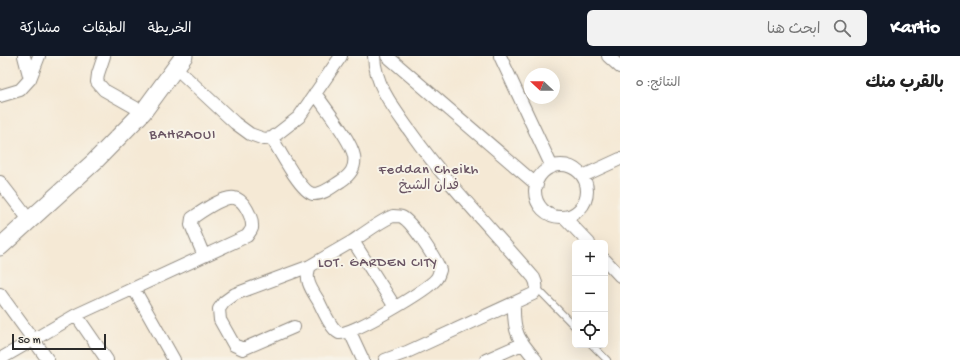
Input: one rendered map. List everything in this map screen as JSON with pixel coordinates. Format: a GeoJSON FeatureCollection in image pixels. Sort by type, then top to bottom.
{"type":"FeatureCollection","features":[{"type":"Feature","properties":{"kind":"street"},"geometry":{"type":"LineString","coordinates":[[24,56],[30,79]]}},
{"type":"Feature","properties":{"kind":"street"},"geometry":{"type":"LineString","coordinates":[[0,96],[20,90],[30,79],[39,56]]}},
{"type":"Feature","properties":{"kind":"street"},"geometry":{"type":"LineString","coordinates":[[104,56],[97,82],[104,90],[143,112]]}},
{"type":"Feature","properties":{"kind":"street"},"geometry":{"type":"LineString","coordinates":[[0,247],[95,161],[143,112],[180,62],[235,123],[250,134],[264,139],[272,138],[299,117],[341,56]]}},
{"type":"Feature","properties":{"kind":"street"},"geometry":{"type":"LineString","coordinates":[[374,56],[376,72],[381,86],[402,121],[463,200],[534,278],[536,287],[533,294],[514,304],[459,327],[407,352],[385,360]]}},
{"type":"Feature","properties":{"kind":"street"},"geometry":{"type":"LineString","coordinates":[[387,56],[537,185]]}},
{"type":"Feature","properties":{"kind":"street"},"geometry":{"type":"LineString","coordinates":[[500,56],[552,167]]}},
{"type":"Feature","properties":{"kind":"street"},"geometry":{"type":"LineString","coordinates":[[608,56],[620,67]]}},
{"type":"Feature","properties":{"kind":"street"},"geometry":{"type":"LineString","coordinates":[[272,138],[300,184],[309,192],[315,194],[324,192],[349,175],[354,167],[354,156],[349,143],[315,93]]}},
{"type":"Feature","properties":{"kind":"street"},"geometry":{"type":"LineString","coordinates":[[582,176],[620,159]]}},
{"type":"Feature","properties":{"kind":"street"},"geometry":{"type":"LineString","coordinates":[[552,167],[569,167],[576,170],[582,176],[586,184],[587,193],[585,202],[580,210],[573,215],[564,217],[550,215],[544,211],[537,199],[537,185],[543,174],[552,167]]}},
{"type":"Feature","properties":{"kind":"street"},"geometry":{"type":"LineString","coordinates":[[0,182],[30,221]]}},
{"type":"Feature","properties":{"kind":"street"},"geometry":{"type":"LineString","coordinates":[[0,359],[34,341],[76,315],[134,289],[247,236],[252,230],[252,223],[246,208],[239,200],[233,198],[225,199],[192,218],[191,225],[204,256]]}},
{"type":"Feature","properties":{"kind":"street"},"geometry":{"type":"LineString","coordinates":[[294,328],[243,349],[234,345],[220,320],[219,309],[224,302],[235,294],[310,266],[394,216],[402,217],[408,222],[436,260],[440,270],[436,279],[395,307],[350,332],[343,334],[338,333],[331,324],[309,285],[306,277],[310,266]]}},
{"type":"Feature","properties":{"kind":"street"},"geometry":{"type":"LineString","coordinates":[[564,217],[586,240]]}},
{"type":"Feature","properties":{"kind":"street"},"geometry":{"type":"LineString","coordinates":[[353,241],[395,307]]}},
{"type":"Feature","properties":{"kind":"street"},"geometry":{"type":"LineString","coordinates":[[608,263],[620,276]]}},
{"type":"Feature","properties":{"kind":"street"},"geometry":{"type":"LineString","coordinates":[[134,289],[174,360]]}},
{"type":"Feature","properties":{"kind":"street"},"geometry":{"type":"LineString","coordinates":[[0,294],[48,360]]}},
{"type":"Feature","properties":{"kind":"street"},"geometry":{"type":"LineString","coordinates":[[514,304],[515,329],[522,344],[536,360]]}},
{"type":"Feature","properties":{"kind":"street"},"geometry":{"type":"LineString","coordinates":[[76,315],[107,360]]}},
{"type":"Feature","properties":{"kind":"street"},"geometry":{"type":"LineString","coordinates":[[350,332],[363,360]]}},
{"type":"Feature","properties":{"kind":"street"},"geometry":{"type":"LineString","coordinates":[[486,360],[522,344]]}},
{"type":"Feature","properties":{"kind":"lane"},"geometry":{"type":"LineString","coordinates":[[536,287],[572,324]]}},
{"type":"Feature","properties":{"kind":"lane"},"geometry":{"type":"LineString","coordinates":[[595,348],[607,360]]}},
{"type":"Feature","properties":{"kind":"district","name":"BAHRAOUI"},"geometry":{"type":"Point","coordinates":[183,135]}},
{"type":"Feature","properties":{"kind":"district","name":"Feddan Cheikh فدان الشيخ"},"geometry":{"type":"Point","coordinates":[429,178]}},
{"type":"Feature","properties":{"kind":"district","name":"LOT. GARDEN CITY"},"geometry":{"type":"Point","coordinates":[378,263]}}]}
